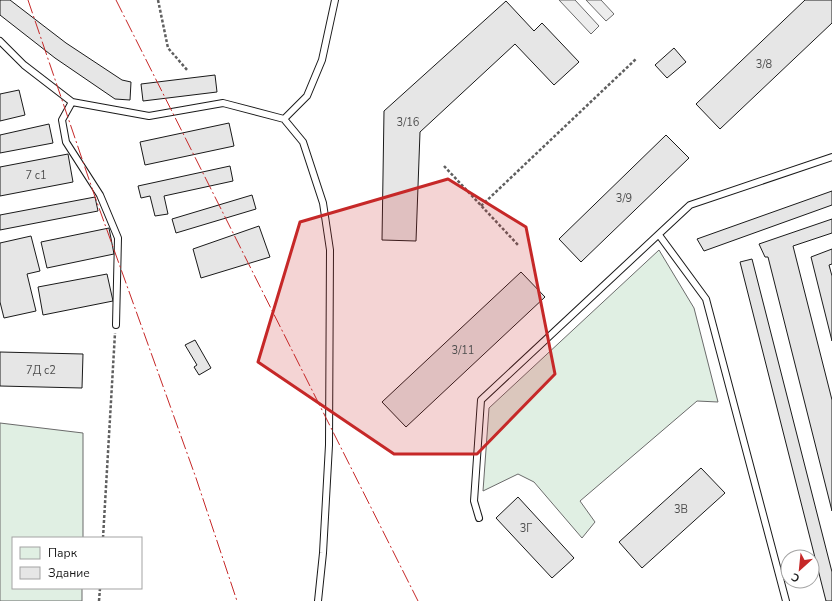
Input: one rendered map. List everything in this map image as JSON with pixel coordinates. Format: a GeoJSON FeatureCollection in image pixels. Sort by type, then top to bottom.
{"type":"FeatureCollection","features":[{"type":"Feature","properties":{"kind":"lane"},"geometry":{"type":"LineString","coordinates":[[284,119],[307,96],[322,60],[334,0]]}},
{"type":"Feature","properties":{"kind":"lane"},"geometry":{"type":"LineString","coordinates":[[0,41],[24,65],[72,102],[149,116],[223,103],[284,119],[303,142],[322,203],[330,250],[329,445],[323,553],[318,601]]}},
{"type":"Feature","properties":{"kind":"lane"},"geometry":{"type":"LineString","coordinates":[[72,102],[62,120],[66,142],[100,195],[118,238],[116,325]]}},
{"type":"Feature","properties":{"kind":"lane"},"geometry":{"type":"LineString","coordinates":[[479,518],[474,501],[481,400],[690,205],[832,157]]}},
{"type":"Feature","properties":{"kind":"lane"},"geometry":{"type":"LineString","coordinates":[[659,235],[706,299],[786,601]]}},
{"type":"Feature","properties":{"kind":"path"},"geometry":{"type":"LineString","coordinates":[[158,0],[168,48],[188,71]]}},
{"type":"Feature","properties":{"kind":"path"},"geometry":{"type":"LineString","coordinates":[[481,206],[636,59]]}},
{"type":"Feature","properties":{"kind":"path"},"geometry":{"type":"LineString","coordinates":[[444,166],[519,246]]}},
{"type":"Feature","properties":{"kind":"path"},"geometry":{"type":"LineString","coordinates":[[103,537],[116,325]]}},
{"type":"Feature","properties":{"kind":"path"},"geometry":{"type":"LineString","coordinates":[[99,601],[100,589]]}},
{"type":"Feature","properties":{"kind":"highlighted area"},"geometry":{"type":"Polygon","coordinates":[[[448,179],[526,227],[555,374],[477,454],[394,454],[258,362],[300,222],[448,179]]]}},
{"type":"Feature","properties":{"kind":"green space"},"geometry":{"type":"Polygon","coordinates":[[[659,250],[694,308],[718,402],[697,401],[580,501],[595,522],[582,538],[534,482],[518,474],[483,491],[489,408],[659,250]]]}},
{"type":"Feature","properties":{"kind":"green space"},"geometry":{"type":"Polygon","coordinates":[[[0,423],[83,433],[83,537],[12,537],[12,589],[82,589],[82,601],[0,601],[0,423]]]}},
{"type":"Feature","properties":{"kind":"shaded area"},"geometry":{"type":"Polygon","coordinates":[[[559,0],[575,0],[599,26],[591,34],[559,0]]]}},
{"type":"Feature","properties":{"kind":"shaded area"},"geometry":{"type":"Polygon","coordinates":[[[586,0],[601,0],[614,14],[606,21],[586,0]]]}},
{"type":"Feature","properties":{"kind":"building"},"geometry":{"type":"Polygon","coordinates":[[[0,0],[10,0],[66,43],[122,80],[131,82],[130,100],[115,99],[55,58],[0,15],[0,0]]]}},
{"type":"Feature","properties":{"kind":"building"},"geometry":{"type":"Polygon","coordinates":[[[805,0],[832,0],[832,23],[720,129],[696,104],[805,0]]]}},
{"type":"Feature","properties":{"kind":"building"},"geometry":{"type":"Polygon","coordinates":[[[506,1],[534,31],[542,23],[579,62],[554,85],[515,44],[420,132],[416,241],[382,240],[384,111],[506,1]]]}},
{"type":"Feature","properties":{"kind":"building"},"geometry":{"type":"Polygon","coordinates":[[[674,48],[686,62],[667,78],[655,65],[674,48]]]}},
{"type":"Feature","properties":{"kind":"building"},"geometry":{"type":"Polygon","coordinates":[[[215,75],[217,92],[143,101],[141,84],[215,75]]]}},
{"type":"Feature","properties":{"kind":"building"},"geometry":{"type":"Polygon","coordinates":[[[19,90],[25,115],[0,121],[0,94],[19,90]]]}},
{"type":"Feature","properties":{"kind":"building"},"geometry":{"type":"Polygon","coordinates":[[[229,123],[234,146],[145,165],[140,142],[229,123]]]}},
{"type":"Feature","properties":{"kind":"building"},"geometry":{"type":"Polygon","coordinates":[[[49,124],[53,143],[0,153],[0,135],[49,124]]]}},
{"type":"Feature","properties":{"kind":"building"},"geometry":{"type":"Polygon","coordinates":[[[666,135],[689,158],[581,262],[559,239],[666,135]]]}},
{"type":"Feature","properties":{"kind":"building"},"geometry":{"type":"Polygon","coordinates":[[[68,154],[73,182],[0,196],[0,167],[68,154]]]}},
{"type":"Feature","properties":{"kind":"building"},"geometry":{"type":"Polygon","coordinates":[[[230,166],[233,181],[164,196],[168,214],[155,216],[150,196],[141,198],[138,186],[230,166]]]}},
{"type":"Feature","properties":{"kind":"building"},"geometry":{"type":"Polygon","coordinates":[[[832,191],[832,205],[704,251],[697,239],[832,191]]]}},
{"type":"Feature","properties":{"kind":"building"},"geometry":{"type":"Polygon","coordinates":[[[252,195],[256,209],[176,233],[172,219],[252,195]]]}},
{"type":"Feature","properties":{"kind":"building"},"geometry":{"type":"Polygon","coordinates":[[[95,197],[98,211],[0,230],[0,215],[95,197]]]}},
{"type":"Feature","properties":{"kind":"building"},"geometry":{"type":"Polygon","coordinates":[[[832,219],[832,233],[793,246],[832,400],[832,511],[768,257],[765,257],[759,244],[832,219]]]}},
{"type":"Feature","properties":{"kind":"building"},"geometry":{"type":"Polygon","coordinates":[[[259,226],[270,257],[201,278],[193,249],[259,226]]]}},
{"type":"Feature","properties":{"kind":"building"},"geometry":{"type":"Polygon","coordinates":[[[109,228],[114,254],[47,268],[41,242],[109,228]]]}},
{"type":"Feature","properties":{"kind":"building"},"geometry":{"type":"Polygon","coordinates":[[[31,236],[40,271],[27,274],[36,311],[4,318],[0,302],[0,243],[31,236]]]}},
{"type":"Feature","properties":{"kind":"building"},"geometry":{"type":"Polygon","coordinates":[[[832,249],[832,264],[829,265],[832,276],[832,341],[811,257],[832,249]]]}},
{"type":"Feature","properties":{"kind":"building"},"geometry":{"type":"Polygon","coordinates":[[[752,259],[832,572],[832,601],[826,601],[820,577],[820,549],[813,549],[740,262],[752,259]]]}},
{"type":"Feature","properties":{"kind":"building"},"geometry":{"type":"Polygon","coordinates":[[[521,272],[545,297],[406,427],[382,402],[521,272]]]}},
{"type":"Feature","properties":{"kind":"building"},"geometry":{"type":"Polygon","coordinates":[[[107,274],[113,301],[43,315],[38,287],[107,274]]]}},
{"type":"Feature","properties":{"kind":"building"},"geometry":{"type":"Polygon","coordinates":[[[195,340],[211,368],[199,375],[194,367],[197,365],[185,345],[195,340]]]}},
{"type":"Feature","properties":{"kind":"building"},"geometry":{"type":"Polygon","coordinates":[[[0,352],[83,354],[82,388],[0,386],[0,352]]]}},
{"type":"Feature","properties":{"kind":"building"},"geometry":{"type":"Polygon","coordinates":[[[701,468],[725,493],[642,568],[619,542],[701,468]]]}},
{"type":"Feature","properties":{"kind":"building"},"geometry":{"type":"Polygon","coordinates":[[[518,497],[574,558],[552,578],[496,518],[518,497]]]}},
{"type":"Feature","properties":{"kind":"power"},"geometry":{"type":"LineString","coordinates":[[28,0],[94,194],[196,478],[237,601]]}},
{"type":"Feature","properties":{"kind":"power"},"geometry":{"type":"LineString","coordinates":[[116,0],[418,601]]}}]}
